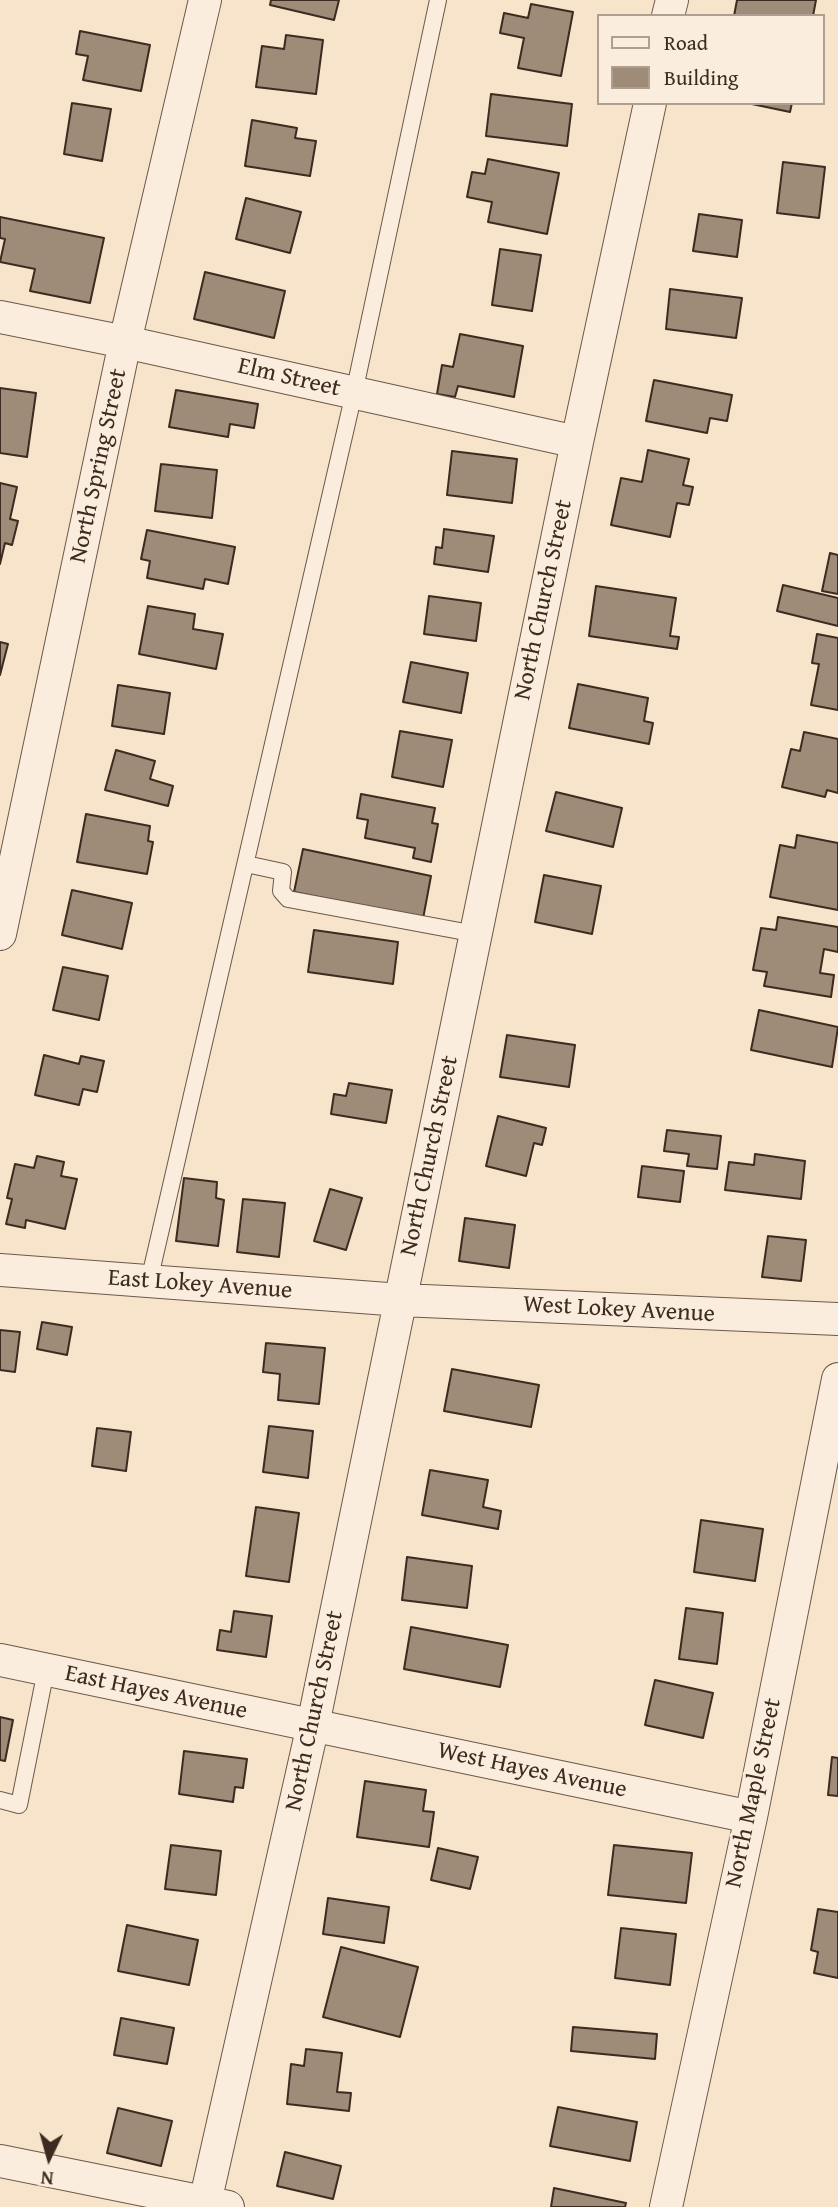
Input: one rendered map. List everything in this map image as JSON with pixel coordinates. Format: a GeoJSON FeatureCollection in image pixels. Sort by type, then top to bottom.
{"type":"FeatureCollection","features":[{"type":"Feature","properties":{"kind":"street","name":"North Spring Street"},"geometry":{"type":"LineString","coordinates":[[0,934],[125,342],[205,0]]}},
{"type":"Feature","properties":{"kind":"street","name":"North Church Street"},"geometry":{"type":"LineString","coordinates":[[212,2205],[577,442],[650,105]]}},
{"type":"Feature","properties":{"kind":"street","name":"Elm Street"},"geometry":{"type":"LineString","coordinates":[[0,317],[577,442]]}},
{"type":"Feature","properties":{"kind":"street","name":"East Lokey Avenue"},"geometry":{"type":"LineString","coordinates":[[0,1270],[401,1300]]}},
{"type":"Feature","properties":{"kind":"street","name":"West Lokey Avenue"},"geometry":{"type":"LineString","coordinates":[[401,1300],[838,1320]]}},
{"type":"Feature","properties":{"kind":"street","name":"North Maple Street"},"geometry":{"type":"LineString","coordinates":[[666,2207],[751,1817],[838,1379]]}},
{"type":"Feature","properties":{"kind":"street","name":"East Hayes Avenue"},"geometry":{"type":"LineString","coordinates":[[0,1660],[313,1726]]}},
{"type":"Feature","properties":{"kind":"street","name":"West Hayes Avenue"},"geometry":{"type":"LineString","coordinates":[[313,1726],[751,1817]]}},
{"type":"Feature","properties":{"kind":"street"},"geometry":{"type":"LineString","coordinates":[[0,2161],[212,2205]]}},
{"type":"Feature","properties":{"kind":"lane"},"geometry":{"type":"LineString","coordinates":[[149,1281],[354,393],[438,0]]}},
{"type":"Feature","properties":{"kind":"lane"},"geometry":{"type":"LineString","coordinates":[[246,864],[283,872],[281,891],[288,899],[476,934]]}},
{"type":"Feature","properties":{"kind":"lane"},"geometry":{"type":"LineString","coordinates":[[0,1800],[19,1805],[46,1670]]}},
{"type":"Feature","properties":{"kind":"building"},"geometry":{"type":"Polygon","coordinates":[[[271,0],[339,0],[334,20],[270,5],[271,0]]]}},
{"type":"Feature","properties":{"kind":"building"},"geometry":{"type":"Polygon","coordinates":[[[737,0],[816,0],[813,14],[734,14],[737,0]]]}},
{"type":"Feature","properties":{"kind":"building"},"geometry":{"type":"Polygon","coordinates":[[[531,4],[573,12],[561,76],[518,68],[524,38],[500,33],[504,13],[528,18],[531,4]]]}},
{"type":"Feature","properties":{"kind":"building"},"geometry":{"type":"Polygon","coordinates":[[[80,31],[150,45],[141,91],[83,80],[88,56],[76,54],[80,31]]]}},
{"type":"Feature","properties":{"kind":"building"},"geometry":{"type":"Polygon","coordinates":[[[286,35],[323,40],[316,94],[256,87],[262,46],[284,49],[286,35]]]}},
{"type":"Feature","properties":{"kind":"building"},"geometry":{"type":"Polygon","coordinates":[[[491,94],[572,104],[567,146],[486,136],[491,94]]]}},
{"type":"Feature","properties":{"kind":"building"},"geometry":{"type":"Polygon","coordinates":[[[72,103],[111,109],[102,161],[64,154],[72,103]]]}},
{"type":"Feature","properties":{"kind":"building"},"geometry":{"type":"Polygon","coordinates":[[[757,105],[792,105],[790,112],[757,105]]]}},
{"type":"Feature","properties":{"kind":"building"},"geometry":{"type":"Polygon","coordinates":[[[252,120],[297,128],[295,138],[316,141],[310,176],[245,166],[252,120]]]}},
{"type":"Feature","properties":{"kind":"building"},"geometry":{"type":"Polygon","coordinates":[[[488,159],[559,173],[547,234],[488,222],[492,202],[467,197],[472,172],[485,174],[488,159]]]}},
{"type":"Feature","properties":{"kind":"building"},"geometry":{"type":"Polygon","coordinates":[[[783,162],[825,167],[819,218],[777,213],[783,162]]]}},
{"type":"Feature","properties":{"kind":"building"},"geometry":{"type":"Polygon","coordinates":[[[246,198],[301,212],[290,253],[236,239],[246,198]]]}},
{"type":"Feature","properties":{"kind":"building"},"geometry":{"type":"Polygon","coordinates":[[[699,214],[742,220],[737,257],[693,251],[699,214]]]}},
{"type":"Feature","properties":{"kind":"building"},"geometry":{"type":"Polygon","coordinates":[[[0,217],[104,238],[90,303],[30,291],[35,269],[0,262],[5,239],[0,238],[0,217]]]}},
{"type":"Feature","properties":{"kind":"building"},"geometry":{"type":"Polygon","coordinates":[[[500,249],[541,255],[532,311],[492,305],[500,249]]]}},
{"type":"Feature","properties":{"kind":"building"},"geometry":{"type":"Polygon","coordinates":[[[205,272],[285,291],[274,338],[194,319],[205,272]]]}},
{"type":"Feature","properties":{"kind":"building"},"geometry":{"type":"Polygon","coordinates":[[[670,289],[742,298],[736,338],[666,329],[670,289]]]}},
{"type":"Feature","properties":{"kind":"building"},"geometry":{"type":"Polygon","coordinates":[[[460,334],[523,346],[514,397],[458,386],[455,397],[437,394],[442,365],[453,367],[460,334]]]}},
{"type":"Feature","properties":{"kind":"building"},"geometry":{"type":"Polygon","coordinates":[[[654,380],[732,395],[727,421],[710,418],[707,433],[646,421],[654,380]]]}},
{"type":"Feature","properties":{"kind":"building"},"geometry":{"type":"Polygon","coordinates":[[[0,388],[36,393],[27,457],[0,453],[0,388]]]}},
{"type":"Feature","properties":{"kind":"building"},"geometry":{"type":"Polygon","coordinates":[[[176,390],[258,404],[254,428],[230,424],[228,437],[169,427],[176,390]]]}},
{"type":"Feature","properties":{"kind":"building"},"geometry":{"type":"Polygon","coordinates":[[[648,450],[689,459],[683,485],[693,487],[689,505],[677,503],[670,537],[611,525],[621,478],[642,482],[648,450]]]}},
{"type":"Feature","properties":{"kind":"building"},"geometry":{"type":"Polygon","coordinates":[[[452,451],[517,459],[512,503],[447,495],[452,451]]]}},
{"type":"Feature","properties":{"kind":"building"},"geometry":{"type":"Polygon","coordinates":[[[161,464],[217,470],[212,518],[155,511],[161,464]]]}},
{"type":"Feature","properties":{"kind":"building"},"geometry":{"type":"Polygon","coordinates":[[[0,483],[17,487],[10,519],[18,521],[12,545],[5,543],[0,564],[0,483]]]}},
{"type":"Feature","properties":{"kind":"building"},"geometry":{"type":"Polygon","coordinates":[[[444,529],[494,536],[488,572],[434,564],[436,547],[442,548],[444,529]]]}},
{"type":"Feature","properties":{"kind":"building"},"geometry":{"type":"Polygon","coordinates":[[[147,530],[235,547],[228,584],[205,579],[203,589],[147,578],[150,561],[141,559],[147,530]]]}},
{"type":"Feature","properties":{"kind":"building"},"geometry":{"type":"Polygon","coordinates":[[[830,553],[838,555],[838,594],[822,591],[830,553]]]}},
{"type":"Feature","properties":{"kind":"building"},"geometry":{"type":"Polygon","coordinates":[[[783,585],[838,598],[838,626],[777,611],[783,585]]]}},
{"type":"Feature","properties":{"kind":"building"},"geometry":{"type":"Polygon","coordinates":[[[596,586],[676,598],[670,636],[679,637],[677,649],[589,636],[596,586]]]}},
{"type":"Feature","properties":{"kind":"building"},"geometry":{"type":"Polygon","coordinates":[[[429,596],[481,603],[476,641],[424,634],[429,596]]]}},
{"type":"Feature","properties":{"kind":"building"},"geometry":{"type":"Polygon","coordinates":[[[148,606],[195,614],[193,629],[223,634],[216,669],[139,654],[148,606]]]}},
{"type":"Feature","properties":{"kind":"building"},"geometry":{"type":"Polygon","coordinates":[[[817,634],[838,638],[838,710],[811,705],[819,664],[812,663],[817,634]]]}},
{"type":"Feature","properties":{"kind":"building"},"geometry":{"type":"Polygon","coordinates":[[[0,642],[8,644],[0,675],[0,642]]]}},
{"type":"Feature","properties":{"kind":"building"},"geometry":{"type":"Polygon","coordinates":[[[411,662],[468,673],[461,713],[403,702],[411,662]]]}},
{"type":"Feature","properties":{"kind":"building"},"geometry":{"type":"Polygon","coordinates":[[[578,684],[648,698],[644,721],[653,723],[649,744],[569,728],[578,684]]]}},
{"type":"Feature","properties":{"kind":"building"},"geometry":{"type":"Polygon","coordinates":[[[118,685],[170,693],[164,734],[112,726],[118,685]]]}},
{"type":"Feature","properties":{"kind":"building"},"geometry":{"type":"Polygon","coordinates":[[[400,731],[452,740],[443,787],[392,777],[400,731]]]}},
{"type":"Feature","properties":{"kind":"building"},"geometry":{"type":"Polygon","coordinates":[[[804,732],[838,739],[838,793],[827,790],[825,797],[782,787],[791,749],[800,751],[804,732]]]}},
{"type":"Feature","properties":{"kind":"building"},"geometry":{"type":"Polygon","coordinates":[[[116,750],[155,761],[150,779],[173,786],[168,806],[105,790],[116,750]]]}},
{"type":"Feature","properties":{"kind":"building"},"geometry":{"type":"Polygon","coordinates":[[[556,792],[622,808],[613,847],[546,831],[556,792]]]}},
{"type":"Feature","properties":{"kind":"building"},"geometry":{"type":"Polygon","coordinates":[[[361,794],[435,808],[432,823],[438,824],[431,862],[413,858],[415,848],[365,838],[368,820],[357,818],[361,794]]]}},
{"type":"Feature","properties":{"kind":"building"},"geometry":{"type":"Polygon","coordinates":[[[86,814],[150,826],[148,841],[153,842],[147,874],[77,862],[86,814]]]}},
{"type":"Feature","properties":{"kind":"building"},"geometry":{"type":"Polygon","coordinates":[[[797,835],[838,843],[838,910],[770,897],[780,845],[795,848],[797,835]]]}},
{"type":"Feature","properties":{"kind":"building"},"geometry":{"type":"Polygon","coordinates":[[[303,849],[431,876],[423,919],[294,892],[303,849]]]}},
{"type":"Feature","properties":{"kind":"building"},"geometry":{"type":"Polygon","coordinates":[[[544,875],[601,886],[592,934],[535,922],[544,875]]]}},
{"type":"Feature","properties":{"kind":"building"},"geometry":{"type":"Polygon","coordinates":[[[72,890],[132,903],[122,949],[62,935],[72,890]]]}},
{"type":"Feature","properties":{"kind":"building"},"geometry":{"type":"Polygon","coordinates":[[[778,917],[838,927],[838,952],[824,949],[820,973],[834,975],[831,997],[764,986],[767,972],[753,970],[761,928],[776,930],[778,917]]]}},
{"type":"Feature","properties":{"kind":"building"},"geometry":{"type":"Polygon","coordinates":[[[314,930],[398,942],[393,984],[308,972],[314,930]]]}},
{"type":"Feature","properties":{"kind":"building"},"geometry":{"type":"Polygon","coordinates":[[[63,967],[108,976],[99,1020],[53,1010],[63,967]]]}},
{"type":"Feature","properties":{"kind":"building"},"geometry":{"type":"Polygon","coordinates":[[[759,1010],[838,1027],[832,1067],[751,1050],[759,1010]]]}},
{"type":"Feature","properties":{"kind":"building"},"geometry":{"type":"Polygon","coordinates":[[[507,1035],[575,1045],[569,1087],[500,1077],[507,1035]]]}},
{"type":"Feature","properties":{"kind":"building"},"geometry":{"type":"Polygon","coordinates":[[[44,1055],[79,1064],[81,1056],[104,1061],[97,1092],[83,1089],[79,1105],[35,1095],[44,1055]]]}},
{"type":"Feature","properties":{"kind":"building"},"geometry":{"type":"Polygon","coordinates":[[[349,1083],[392,1090],[386,1123],[331,1114],[334,1094],[346,1096],[349,1083]]]}},
{"type":"Feature","properties":{"kind":"building"},"geometry":{"type":"Polygon","coordinates":[[[498,1116],[546,1128],[542,1145],[534,1143],[526,1176],[486,1166],[498,1116]]]}},
{"type":"Feature","properties":{"kind":"building"},"geometry":{"type":"Polygon","coordinates":[[[667,1130],[721,1136],[717,1169],[687,1166],[689,1154],[664,1151],[667,1130]]]}},
{"type":"Feature","properties":{"kind":"building"},"geometry":{"type":"Polygon","coordinates":[[[755,1154],[805,1161],[801,1199],[725,1190],[729,1162],[754,1165],[755,1154]]]}},
{"type":"Feature","properties":{"kind":"building"},"geometry":{"type":"Polygon","coordinates":[[[37,1156],[64,1162],[61,1176],[77,1179],[65,1229],[26,1220],[25,1228],[6,1224],[12,1199],[7,1198],[15,1164],[34,1168],[37,1156]]]}},
{"type":"Feature","properties":{"kind":"building"},"geometry":{"type":"Polygon","coordinates":[[[642,1166],[684,1171],[680,1202],[638,1197],[642,1166]]]}},
{"type":"Feature","properties":{"kind":"building"},"geometry":{"type":"Polygon","coordinates":[[[184,1178],[217,1182],[216,1198],[224,1200],[218,1246],[176,1241],[184,1178]]]}},
{"type":"Feature","properties":{"kind":"building"},"geometry":{"type":"Polygon","coordinates":[[[330,1189],[362,1198],[346,1250],[314,1241],[330,1189]]]}},
{"type":"Feature","properties":{"kind":"building"},"geometry":{"type":"Polygon","coordinates":[[[243,1199],[285,1203],[279,1257],[237,1252],[243,1199]]]}},
{"type":"Feature","properties":{"kind":"building"},"geometry":{"type":"Polygon","coordinates":[[[465,1218],[515,1225],[509,1268],[459,1261],[465,1218]]]}},
{"type":"Feature","properties":{"kind":"building"},"geometry":{"type":"Polygon","coordinates":[[[768,1236],[806,1240],[801,1281],[762,1277],[768,1236]]]}},
{"type":"Feature","properties":{"kind":"building"},"geometry":{"type":"Polygon","coordinates":[[[42,1322],[72,1327],[67,1355],[37,1349],[42,1322]]]}},
{"type":"Feature","properties":{"kind":"building"},"geometry":{"type":"Polygon","coordinates":[[[0,1330],[20,1332],[15,1372],[0,1370],[0,1330]]]}},
{"type":"Feature","properties":{"kind":"building"},"geometry":{"type":"Polygon","coordinates":[[[266,1343],[325,1348],[319,1404],[278,1400],[280,1374],[263,1372],[266,1343]]]}},
{"type":"Feature","properties":{"kind":"building"},"geometry":{"type":"Polygon","coordinates":[[[452,1369],[539,1385],[531,1427],[444,1411],[452,1369]]]}},
{"type":"Feature","properties":{"kind":"building"},"geometry":{"type":"Polygon","coordinates":[[[269,1426],[313,1431],[308,1478],[263,1472],[269,1426]]]}},
{"type":"Feature","properties":{"kind":"building"},"geometry":{"type":"Polygon","coordinates":[[[97,1428],[131,1432],[126,1471],[92,1466],[97,1428]]]}},
{"type":"Feature","properties":{"kind":"building"},"geometry":{"type":"Polygon","coordinates":[[[430,1470],[488,1480],[483,1507],[501,1511],[498,1529],[422,1515],[430,1470]]]}},
{"type":"Feature","properties":{"kind":"building"},"geometry":{"type":"Polygon","coordinates":[[[256,1507],[299,1513],[289,1582],[246,1576],[256,1507]]]}},
{"type":"Feature","properties":{"kind":"building"},"geometry":{"type":"Polygon","coordinates":[[[701,1520],[763,1529],[755,1581],[694,1572],[701,1520]]]}},
{"type":"Feature","properties":{"kind":"building"},"geometry":{"type":"Polygon","coordinates":[[[407,1557],[472,1566],[467,1608],[402,1600],[407,1557]]]}},
{"type":"Feature","properties":{"kind":"building"},"geometry":{"type":"Polygon","coordinates":[[[686,1608],[723,1613],[717,1664],[679,1659],[686,1608]]]}},
{"type":"Feature","properties":{"kind":"building"},"geometry":{"type":"Polygon","coordinates":[[[234,1611],[272,1616],[266,1657],[217,1650],[220,1630],[231,1632],[234,1611]]]}},
{"type":"Feature","properties":{"kind":"building"},"geometry":{"type":"Polygon","coordinates":[[[411,1627],[508,1645],[500,1687],[404,1669],[411,1627]]]}},
{"type":"Feature","properties":{"kind":"building"},"geometry":{"type":"Polygon","coordinates":[[[655,1680],[713,1693],[703,1738],[645,1725],[655,1680]]]}},
{"type":"Feature","properties":{"kind":"building"},"geometry":{"type":"Polygon","coordinates":[[[0,1717],[13,1720],[5,1761],[0,1760],[0,1717]]]}},
{"type":"Feature","properties":{"kind":"building"},"geometry":{"type":"Polygon","coordinates":[[[184,1751],[247,1759],[243,1788],[235,1787],[233,1802],[179,1794],[184,1751]]]}},
{"type":"Feature","properties":{"kind":"building"},"geometry":{"type":"Polygon","coordinates":[[[832,1757],[838,1758],[838,1796],[828,1795],[832,1757]]]}},
{"type":"Feature","properties":{"kind":"building"},"geometry":{"type":"Polygon","coordinates":[[[365,1781],[426,1790],[423,1811],[434,1812],[429,1847],[357,1837],[365,1781]]]}},
{"type":"Feature","properties":{"kind":"building"},"geometry":{"type":"Polygon","coordinates":[[[171,1845],[221,1851],[216,1895],[165,1889],[171,1845]]]}},
{"type":"Feature","properties":{"kind":"building"},"geometry":{"type":"Polygon","coordinates":[[[614,1845],[692,1853],[686,1903],[608,1895],[614,1845]]]}},
{"type":"Feature","properties":{"kind":"building"},"geometry":{"type":"Polygon","coordinates":[[[438,1848],[478,1857],[470,1889],[431,1880],[438,1848]]]}},
{"type":"Feature","properties":{"kind":"building"},"geometry":{"type":"Polygon","coordinates":[[[328,1898],[389,1907],[384,1943],[323,1934],[328,1898]]]}},
{"type":"Feature","properties":{"kind":"building"},"geometry":{"type":"Polygon","coordinates":[[[818,1909],[838,1912],[838,1978],[814,1973],[818,1952],[811,1950],[818,1909]]]}},
{"type":"Feature","properties":{"kind":"building"},"geometry":{"type":"Polygon","coordinates":[[[127,1925],[198,1940],[189,1985],[118,1971],[127,1925]]]}},
{"type":"Feature","properties":{"kind":"building"},"geometry":{"type":"Polygon","coordinates":[[[621,1928],[676,1934],[670,1985],[615,1978],[621,1928]]]}},
{"type":"Feature","properties":{"kind":"building"},"geometry":{"type":"Polygon","coordinates":[[[341,1947],[418,1967],[400,2037],[323,2017],[341,1947]]]}},
{"type":"Feature","properties":{"kind":"building"},"geometry":{"type":"Polygon","coordinates":[[[121,2018],[174,2028],[167,2064],[114,2055],[121,2018]]]}},
{"type":"Feature","properties":{"kind":"building"},"geometry":{"type":"Polygon","coordinates":[[[573,2027],[657,2034],[655,2059],[571,2051],[573,2027]]]}},
{"type":"Feature","properties":{"kind":"building"},"geometry":{"type":"Polygon","coordinates":[[[306,2049],[342,2053],[337,2092],[351,2093],[349,2111],[287,2104],[291,2064],[304,2066],[306,2049]]]}},
{"type":"Feature","properties":{"kind":"building"},"geometry":{"type":"Polygon","coordinates":[[[558,2107],[637,2122],[630,2161],[550,2146],[558,2107]]]}},
{"type":"Feature","properties":{"kind":"building"},"geometry":{"type":"Polygon","coordinates":[[[118,2108],[172,2121],[161,2166],[107,2153],[118,2108]]]}},
{"type":"Feature","properties":{"kind":"building"},"geometry":{"type":"Polygon","coordinates":[[[285,2152],[341,2166],[333,2199],[277,2186],[285,2152]]]}},
{"type":"Feature","properties":{"kind":"building"},"geometry":{"type":"Polygon","coordinates":[[[554,2188],[626,2203],[625,2207],[551,2207],[554,2188]]]}}]}
